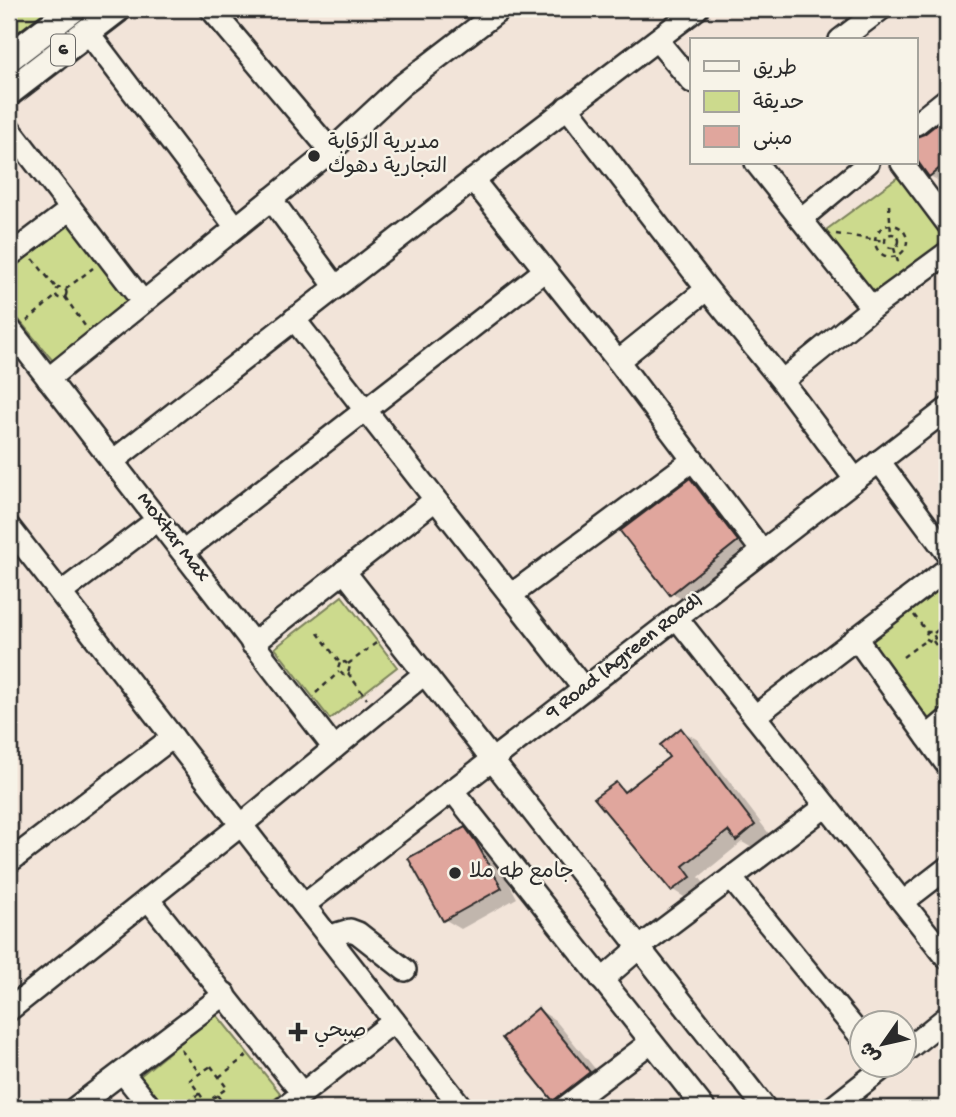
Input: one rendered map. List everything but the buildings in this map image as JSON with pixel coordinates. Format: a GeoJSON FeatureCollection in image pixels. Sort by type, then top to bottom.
{"type":"FeatureCollection","features":[{"type":"Feature","properties":{"kind":"main road","name":"6"},"geometry":{"type":"LineString","coordinates":[[9,58],[73,9]]}},
{"type":"Feature","properties":{"kind":"main road","name":"6"},"geometry":{"type":"LineString","coordinates":[[9,92],[117,9]]}},
{"type":"Feature","properties":{"kind":"street"},"geometry":{"type":"LineString","coordinates":[[211,9],[331,151]]}},
{"type":"Feature","properties":{"kind":"street"},"geometry":{"type":"LineString","coordinates":[[48,379],[331,151],[401,86],[501,9]]}},
{"type":"Feature","properties":{"kind":"street"},"geometry":{"type":"LineString","coordinates":[[113,461],[697,9]]}},
{"type":"Feature","properties":{"kind":"street"},"geometry":{"type":"LineString","coordinates":[[843,38],[881,9]]}},
{"type":"Feature","properties":{"kind":"street"},"geometry":{"type":"LineString","coordinates":[[87,31],[235,226]]}},
{"type":"Feature","properties":{"kind":"street"},"geometry":{"type":"LineString","coordinates":[[657,40],[690,80]]}},
{"type":"Feature","properties":{"kind":"street"},"geometry":{"type":"LineString","coordinates":[[918,122],[947,99]]}},
{"type":"Feature","properties":{"kind":"street"},"geometry":{"type":"LineString","coordinates":[[568,107],[855,479]]}},
{"type":"Feature","properties":{"kind":"street"},"geometry":{"type":"LineString","coordinates":[[9,128],[143,302]]}},
{"type":"Feature","properties":{"kind":"street"},"geometry":{"type":"LineString","coordinates":[[758,164],[872,308]]}},
{"type":"Feature","properties":{"kind":"street"},"geometry":{"type":"LineString","coordinates":[[805,224],[867,164]]}},
{"type":"Feature","properties":{"kind":"street"},"geometry":{"type":"LineString","coordinates":[[903,164],[947,223]]}},
{"type":"Feature","properties":{"kind":"street"},"geometry":{"type":"LineString","coordinates":[[473,180],[618,361],[762,551]]}},
{"type":"Feature","properties":{"kind":"street"},"geometry":{"type":"LineString","coordinates":[[271,199],[335,287]]}},
{"type":"Feature","properties":{"kind":"street"},"geometry":{"type":"LineString","coordinates":[[15,251],[71,209]]}},
{"type":"Feature","properties":{"kind":"street"},"geometry":{"type":"LineString","coordinates":[[782,381],[872,308],[947,253]]}},
{"type":"Feature","properties":{"kind":"street"},"geometry":{"type":"LineString","coordinates":[[183,552],[544,271]]}},
{"type":"Feature","properties":{"kind":"street"},"geometry":{"type":"LineString","coordinates":[[618,361],[707,289]]}},
{"type":"Feature","properties":{"kind":"street"},"geometry":{"type":"LineString","coordinates":[[294,320],[584,689]]}},
{"type":"Feature","properties":{"kind":"street","name":"Moxtar Max"},"geometry":{"type":"LineString","coordinates":[[10,330],[334,748]]}},
{"type":"Feature","properties":{"kind":"street","name":"9 Road (Agreen Road)"},"geometry":{"type":"LineString","coordinates":[[304,905],[947,408]]}},
{"type":"Feature","properties":{"kind":"street"},"geometry":{"type":"LineString","coordinates":[[511,595],[693,460]]}},
{"type":"Feature","properties":{"kind":"street"},"geometry":{"type":"LineString","coordinates":[[879,461],[947,553]]}},
{"type":"Feature","properties":{"kind":"street"},"geometry":{"type":"LineString","coordinates":[[252,644],[435,500]]}},
{"type":"Feature","properties":{"kind":"street"},"geometry":{"type":"LineString","coordinates":[[61,593],[157,520]]}},
{"type":"Feature","properties":{"kind":"street"},"geometry":{"type":"LineString","coordinates":[[12,537],[61,593],[462,1108]]}},
{"type":"Feature","properties":{"kind":"street"},"geometry":{"type":"LineString","coordinates":[[755,716],[947,569]]}},
{"type":"Feature","properties":{"kind":"street"},"geometry":{"type":"LineString","coordinates":[[344,571],[765,1108]]}},
{"type":"Feature","properties":{"kind":"street"},"geometry":{"type":"LineString","coordinates":[[676,617],[947,958]]}},
{"type":"Feature","properties":{"kind":"street"},"geometry":{"type":"LineString","coordinates":[[856,638],[947,765]]}},
{"type":"Feature","properties":{"kind":"street"},"geometry":{"type":"LineString","coordinates":[[9,1010],[241,825],[424,674]]}},
{"type":"Feature","properties":{"kind":"street"},"geometry":{"type":"LineString","coordinates":[[927,737],[947,720]]}},
{"type":"Feature","properties":{"kind":"street"},"geometry":{"type":"LineString","coordinates":[[9,862],[173,737]]}},
{"type":"Feature","properties":{"kind":"street"},"geometry":{"type":"LineString","coordinates":[[452,790],[704,1108]]}},
{"type":"Feature","properties":{"kind":"street"},"geometry":{"type":"LineString","coordinates":[[602,980],[640,947],[826,806]]}},
{"type":"Feature","properties":{"kind":"street"},"geometry":{"type":"LineString","coordinates":[[903,902],[947,868]]}},
{"type":"Feature","properties":{"kind":"street"},"geometry":{"type":"LineString","coordinates":[[731,878],[848,1021]]}},
{"type":"Feature","properties":{"kind":"street"},"geometry":{"type":"LineString","coordinates":[[148,899],[302,1093]]}},
{"type":"Feature","properties":{"kind":"street"},"geometry":{"type":"LineString","coordinates":[[330,936],[350,930],[359,933],[405,971]]}},
{"type":"Feature","properties":{"kind":"street"},"geometry":{"type":"LineString","coordinates":[[75,1108],[225,994]]}},
{"type":"Feature","properties":{"kind":"street"},"geometry":{"type":"LineString","coordinates":[[918,1041],[947,1017]]}},
{"type":"Feature","properties":{"kind":"street"},"geometry":{"type":"LineString","coordinates":[[284,1108],[394,1021]]}},
{"type":"Feature","properties":{"kind":"street"},"geometry":{"type":"LineString","coordinates":[[564,1108],[651,1042]]}},
{"type":"Feature","properties":{"kind":"street"},"geometry":{"type":"LineString","coordinates":[[123,1073],[151,1108]]}},
{"type":"Feature","properties":{"kind":"street"},"geometry":{"type":"LineString","coordinates":[[832,1108],[869,1078]]}},
{"type":"Feature","properties":{"kind":"path"},"geometry":{"type":"LineString","coordinates":[[885,241],[891,234],[889,205]]}},
{"type":"Feature","properties":{"kind":"path"},"geometry":{"type":"LineString","coordinates":[[805,224],[885,241]]}},
{"type":"Feature","properties":{"kind":"path"},"geometry":{"type":"LineString","coordinates":[[890,225],[902,229],[907,239],[906,247],[900,254],[892,257],[883,255],[877,248],[876,239],[881,228],[890,225]]}},
{"type":"Feature","properties":{"kind":"path"},"geometry":{"type":"LineString","coordinates":[[885,241],[887,247],[897,247],[899,238],[891,234]]}},
{"type":"Feature","properties":{"kind":"path"},"geometry":{"type":"LineString","coordinates":[[15,251],[57,289]]}},
{"type":"Feature","properties":{"kind":"path"},"geometry":{"type":"LineString","coordinates":[[10,330],[57,296],[58,288],[66,289],[108,256]]}},
{"type":"Feature","properties":{"kind":"path"},"geometry":{"type":"LineString","coordinates":[[66,289],[65,298],[96,340]]}},
{"type":"Feature","properties":{"kind":"path"},"geometry":{"type":"LineString","coordinates":[[57,296],[60,299],[65,298]]}},
{"type":"Feature","properties":{"kind":"path"},"geometry":{"type":"LineString","coordinates":[[926,640],[926,633],[934,633],[947,623]]}},
{"type":"Feature","properties":{"kind":"path"},"geometry":{"type":"LineString","coordinates":[[318,633],[340,663],[348,664],[391,631]]}},
{"type":"Feature","properties":{"kind":"path"},"geometry":{"type":"LineString","coordinates":[[933,641],[934,633]]}},
{"type":"Feature","properties":{"kind":"path"},"geometry":{"type":"LineString","coordinates":[[926,640],[933,641]]}},
{"type":"Feature","properties":{"kind":"path"},"geometry":{"type":"LineString","coordinates":[[903,657],[926,640]]}},
{"type":"Feature","properties":{"kind":"path"},"geometry":{"type":"LineString","coordinates":[[933,641],[947,661]]}},
{"type":"Feature","properties":{"kind":"path"},"geometry":{"type":"LineString","coordinates":[[300,707],[339,672],[340,663]]}},
{"type":"Feature","properties":{"kind":"path"},"geometry":{"type":"LineString","coordinates":[[348,664],[348,673],[377,713]]}},
{"type":"Feature","properties":{"kind":"path"},"geometry":{"type":"LineString","coordinates":[[339,672],[348,673]]}},
{"type":"Feature","properties":{"kind":"path"},"geometry":{"type":"LineString","coordinates":[[170,1036],[200,1073]]}},
{"type":"Feature","properties":{"kind":"path"},"geometry":{"type":"LineString","coordinates":[[219,1077],[249,1054]]}},
{"type":"Feature","properties":{"kind":"path"},"geometry":{"type":"LineString","coordinates":[[211,1066],[219,1077],[226,1088],[206,1102],[190,1080],[211,1066]]}},
{"type":"Feature","properties":{"kind":"path"},"geometry":{"type":"LineString","coordinates":[[179,1108],[200,1093]]}},
{"type":"Feature","properties":{"kind":"path"},"geometry":{"type":"LineString","coordinates":[[217,1095],[227,1108]]}},
{"type":"Feature","properties":{"kind":"green space"},"geometry":{"type":"Polygon","coordinates":[[[9,9],[62,9],[9,48],[9,9]]]}},
{"type":"Feature","properties":{"kind":"green space"},"geometry":{"type":"Polygon","coordinates":[[[905,172],[947,229],[947,262],[884,309],[826,230],[905,172]]]}},
{"type":"Feature","properties":{"kind":"green space"},"geometry":{"type":"Polygon","coordinates":[[[69,223],[130,298],[53,361],[9,308],[9,271],[69,223]]]}},
{"type":"Feature","properties":{"kind":"green space"},"geometry":{"type":"Polygon","coordinates":[[[947,576],[947,709],[930,722],[866,637],[947,576]]]}},
{"type":"Feature","properties":{"kind":"green space"},"geometry":{"type":"Polygon","coordinates":[[[342,596],[397,667],[330,719],[275,648],[342,596]]]}},
{"type":"Feature","properties":{"kind":"green space"},"geometry":{"type":"Polygon","coordinates":[[[216,1014],[281,1094],[264,1108],[166,1108],[140,1076],[216,1014]]]}},
{"type":"Feature","properties":{"kind":"place","name":"مديرية الرقابة التجارية دهوك"},"geometry":{"type":"Point","coordinates":[314,156]}},
{"type":"Feature","properties":{"kind":"place","name":"جامع طه ملا"},"geometry":{"type":"Point","coordinates":[455,873]}},
{"type":"Feature","properties":{"kind":"place","name":"صبحي"},"geometry":{"type":"Point","coordinates":[298,1032]}}]}
